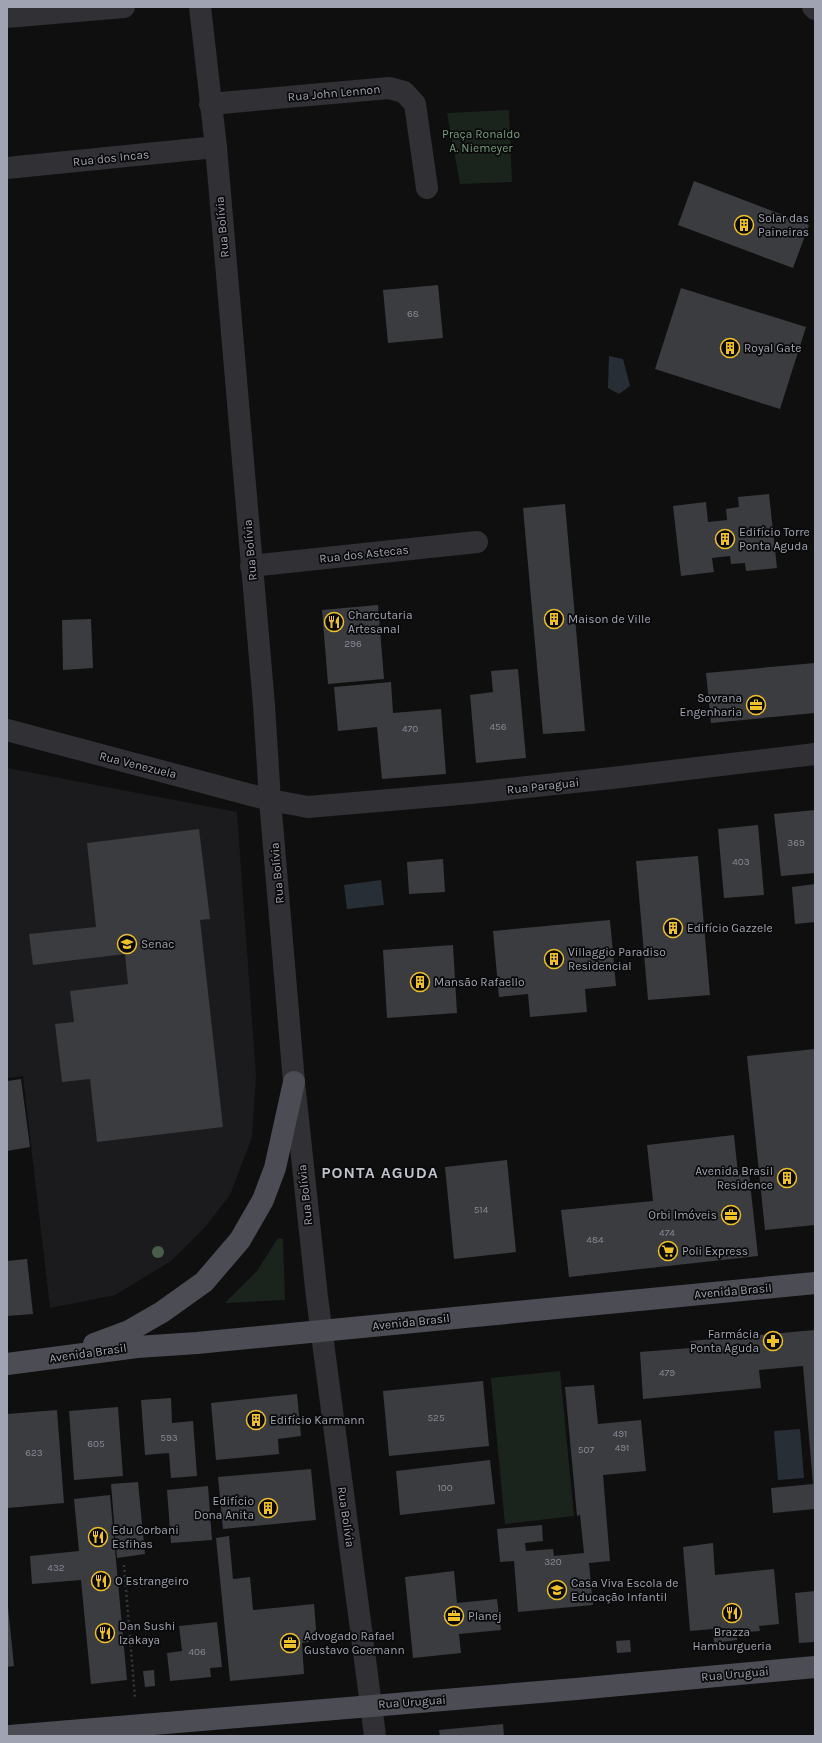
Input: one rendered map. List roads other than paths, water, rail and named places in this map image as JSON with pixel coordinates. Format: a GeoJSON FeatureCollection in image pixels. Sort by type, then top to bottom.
{"type":"FeatureCollection","features":[{"type":"Feature","properties":{"kind":"main road"},"geometry":{"type":"LineString","coordinates":[[60,1358],[129,1331],[162,1312],[204,1282],[240,1240],[263,1200],[275,1168],[294,1082]]}},
{"type":"Feature","properties":{"kind":"main road","name":"Avenida Brasil"},"geometry":{"type":"LineString","coordinates":[[7,1364],[137,1347],[197,1344],[815,1283]]}},
{"type":"Feature","properties":{"kind":"main road","name":"Rua Uruguai"},"geometry":{"type":"LineString","coordinates":[[10,1736],[576,1689],[815,1667]]}},
{"type":"Feature","properties":{"kind":"street"},"geometry":{"type":"LineString","coordinates":[[7,17],[124,7]]}},
{"type":"Feature","properties":{"kind":"street","name":"Rua Bolívia"},"geometry":{"type":"LineString","coordinates":[[200,7],[216,147],[264,705],[270,800],[307,1217],[375,1736]]}},
{"type":"Feature","properties":{"kind":"street","name":"Rua John Lennon"},"geometry":{"type":"LineString","coordinates":[[210,104],[389,88],[404,92],[415,104],[427,188]]}},
{"type":"Feature","properties":{"kind":"street","name":"Rua dos Incas"},"geometry":{"type":"LineString","coordinates":[[7,168],[216,147]]}},
{"type":"Feature","properties":{"kind":"street","name":"Rua dos Astecas"},"geometry":{"type":"LineString","coordinates":[[251,566],[477,542]]}},
{"type":"Feature","properties":{"kind":"street","name":"Rua Venezuela"},"geometry":{"type":"LineString","coordinates":[[7,730],[270,800]]}},
{"type":"Feature","properties":{"kind":"street","name":"Rua Paraguai"},"geometry":{"type":"LineString","coordinates":[[270,800],[308,807],[573,782],[815,754]]}},
{"type":"Feature","properties":{"kind":"place","name":"Solar das Paineiras"},"geometry":{"type":"Point","coordinates":[744,225]}},
{"type":"Feature","properties":{"kind":"place","name":"Royal Gate"},"geometry":{"type":"Point","coordinates":[730,348]}},
{"type":"Feature","properties":{"kind":"place","name":"Edifício Torre Ponta Aguda"},"geometry":{"type":"Point","coordinates":[725,539]}},
{"type":"Feature","properties":{"kind":"place","name":"Maison de Ville"},"geometry":{"type":"Point","coordinates":[554,619]}},
{"type":"Feature","properties":{"kind":"place","name":"Charcutaria Artesanal"},"geometry":{"type":"Point","coordinates":[334,622]}},
{"type":"Feature","properties":{"kind":"place","name":"Sovrana Engenharia"},"geometry":{"type":"Point","coordinates":[756,705]}},
{"type":"Feature","properties":{"kind":"place","name":"Edifício Gazzele"},"geometry":{"type":"Point","coordinates":[673,928]}},
{"type":"Feature","properties":{"kind":"place","name":"Senac"},"geometry":{"type":"Point","coordinates":[127,944]}},
{"type":"Feature","properties":{"kind":"place","name":"Villaggio Paradiso Residencial"},"geometry":{"type":"Point","coordinates":[554,959]}},
{"type":"Feature","properties":{"kind":"place","name":"Mansão Rafaello"},"geometry":{"type":"Point","coordinates":[420,982]}},
{"type":"Feature","properties":{"kind":"place","name":"Avenida Brasil Residence"},"geometry":{"type":"Point","coordinates":[787,1178]}},
{"type":"Feature","properties":{"kind":"place","name":"Orbi Imóveis"},"geometry":{"type":"Point","coordinates":[731,1215]}},
{"type":"Feature","properties":{"kind":"place","name":"Poli Express"},"geometry":{"type":"Point","coordinates":[668,1251]}},
{"type":"Feature","properties":{"kind":"place","name":"Farmácia Ponta Aguda"},"geometry":{"type":"Point","coordinates":[773,1341]}},
{"type":"Feature","properties":{"kind":"place","name":"Edifício Karmann"},"geometry":{"type":"Point","coordinates":[256,1420]}},
{"type":"Feature","properties":{"kind":"place","name":"Edifício Dona Anita"},"geometry":{"type":"Point","coordinates":[268,1508]}},
{"type":"Feature","properties":{"kind":"place","name":"Edu Corbani Esfihas"},"geometry":{"type":"Point","coordinates":[98,1537]}},
{"type":"Feature","properties":{"kind":"place","name":"O Estrangeiro"},"geometry":{"type":"Point","coordinates":[101,1581]}},
{"type":"Feature","properties":{"kind":"place","name":"Casa Viva Escola de Educação Infantil"},"geometry":{"type":"Point","coordinates":[557,1590]}},
{"type":"Feature","properties":{"kind":"place","name":"Brazza Hamburgueria"},"geometry":{"type":"Point","coordinates":[732,1613]}},
{"type":"Feature","properties":{"kind":"place","name":"Planej"},"geometry":{"type":"Point","coordinates":[454,1616]}},
{"type":"Feature","properties":{"kind":"place","name":"Dan Sushi Izakaya"},"geometry":{"type":"Point","coordinates":[105,1633]}},
{"type":"Feature","properties":{"kind":"place","name":"Advogado Rafael Gustavo Goemann"},"geometry":{"type":"Point","coordinates":[290,1643]}},
{"type":"Feature","properties":{"kind":"district","name":"PONTA AGUDA"},"geometry":{"type":"Point","coordinates":[380,1172]}},
{"type":"Feature","properties":{"kind":"park label","name":"Praça Ronaldo A. Niemeyer"},"geometry":{"type":"Point","coordinates":[481,141]}}]}
